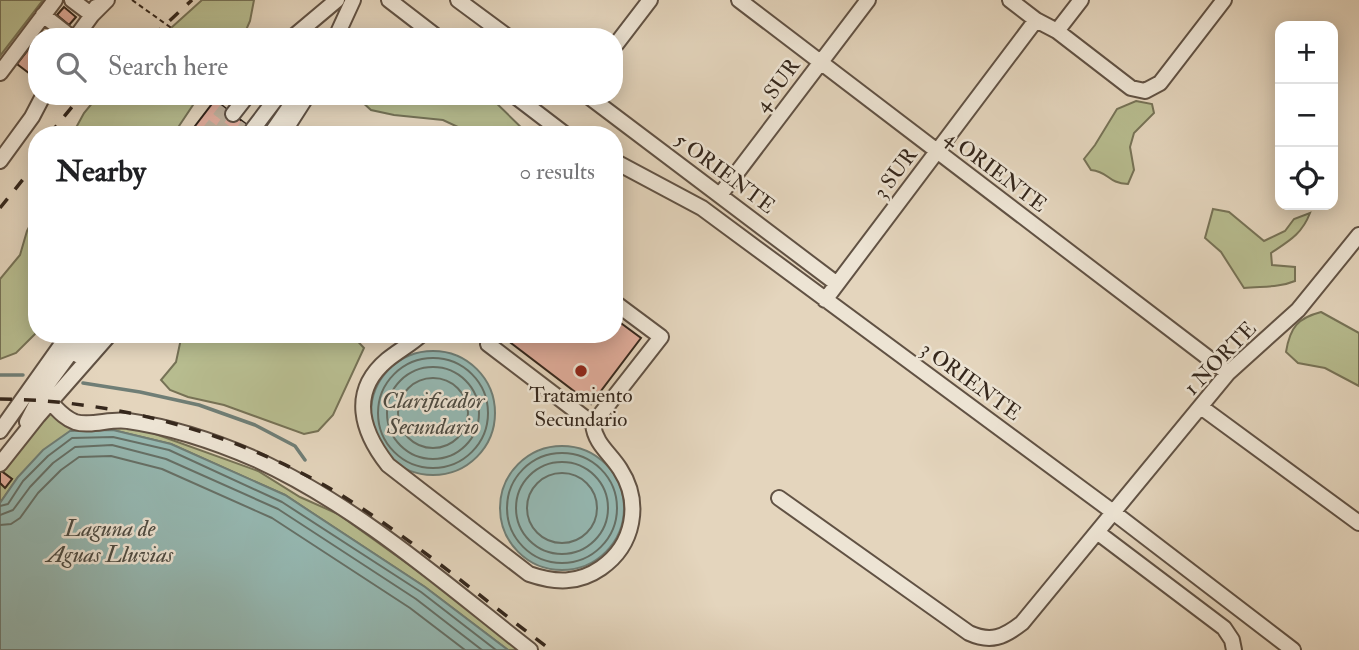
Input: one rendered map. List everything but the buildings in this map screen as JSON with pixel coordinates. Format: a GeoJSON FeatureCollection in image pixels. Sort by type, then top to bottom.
{"type":"FeatureCollection","features":[{"type":"Feature","properties":{"kind":"lane"},"geometry":{"type":"LineString","coordinates":[[33,28],[55,0]]}},
{"type":"Feature","properties":{"kind":"lane"},"geometry":{"type":"LineString","coordinates":[[72,0],[92,15]]}},
{"type":"Feature","properties":{"kind":"lane"},"geometry":{"type":"LineString","coordinates":[[92,15],[101,0]]}},
{"type":"Feature","properties":{"kind":"lane"},"geometry":{"type":"LineString","coordinates":[[81,28],[107,0]]}},
{"type":"Feature","properties":{"kind":"lane"},"geometry":{"type":"LineString","coordinates":[[339,28],[353,0]]}},
{"type":"Feature","properties":{"kind":"lane"},"geometry":{"type":"LineString","coordinates":[[389,0],[425,28]]}},
{"type":"Feature","properties":{"kind":"lane"},"geometry":{"type":"LineString","coordinates":[[458,0],[496,28]]}},
{"type":"Feature","properties":{"kind":"lane"},"geometry":{"type":"LineString","coordinates":[[623,35],[650,0]]}},
{"type":"Feature","properties":{"kind":"lane","name":"4 ORIENTE"},"geometry":{"type":"LineString","coordinates":[[739,0],[1228,373]]}},
{"type":"Feature","properties":{"kind":"lane","name":"4 SUR"},"geometry":{"type":"LineString","coordinates":[[720,195],[868,0]]}},
{"type":"Feature","properties":{"kind":"lane"},"geometry":{"type":"LineString","coordinates":[[1010,0],[1131,88],[1145,91],[1160,83],[1224,0]]}},
{"type":"Feature","properties":{"kind":"lane"},"geometry":{"type":"LineString","coordinates":[[1057,32],[1081,0]]}},
{"type":"Feature","properties":{"kind":"lane"},"geometry":{"type":"LineString","coordinates":[[304,28],[336,1]]}},
{"type":"Feature","properties":{"kind":"lane"},"geometry":{"type":"LineString","coordinates":[[310,28],[336,1]]}},
{"type":"Feature","properties":{"kind":"lane"},"geometry":{"type":"LineString","coordinates":[[43,15],[61,28]]}},
{"type":"Feature","properties":{"kind":"lane","name":"3 SUR"},"geometry":{"type":"LineString","coordinates":[[825,300],[1036,20]]}},
{"type":"Feature","properties":{"kind":"lane"},"geometry":{"type":"LineString","coordinates":[[0,73],[28,35]]}},
{"type":"Feature","properties":{"kind":"lane"},"geometry":{"type":"LineString","coordinates":[[0,161],[38,105]]}},
{"type":"Feature","properties":{"kind":"lane"},"geometry":{"type":"LineString","coordinates":[[251,126],[263,105]]}},
{"type":"Feature","properties":{"kind":"lane"},"geometry":{"type":"LineString","coordinates":[[251,126],[270,105]]}},
{"type":"Feature","properties":{"kind":"lane"},"geometry":{"type":"LineString","coordinates":[[276,126],[291,105]]}},
{"type":"Feature","properties":{"kind":"lane"},"geometry":{"type":"LineString","coordinates":[[288,126],[301,105]]}},
{"type":"Feature","properties":{"kind":"lane"},"geometry":{"type":"LineString","coordinates":[[527,105],[554,126]]}},
{"type":"Feature","properties":{"kind":"lane","name":"5 ORIENTE"},"geometry":{"type":"LineString","coordinates":[[600,105],[837,284]]}},
{"type":"Feature","properties":{"kind":"lane","name":"3 ORIENTE"},"geometry":{"type":"LineString","coordinates":[[623,166],[702,208],[1114,512],[1293,650]]}},
{"type":"Feature","properties":{"kind":"lane","name":"1 NORTE"},"geometry":{"type":"LineString","coordinates":[[779,498],[969,633],[992,639],[1006,635],[1022,623],[1228,373],[1298,310],[1358,238]]}},
{"type":"Feature","properties":{"kind":"lane"},"geometry":{"type":"LineString","coordinates":[[593,424],[661,337],[623,309]]}},
{"type":"Feature","properties":{"kind":"lane"},"geometry":{"type":"LineString","coordinates":[[0,431],[63,343]]}},
{"type":"Feature","properties":{"kind":"lane"},"geometry":{"type":"LineString","coordinates":[[19,439],[44,389],[77,343]]}},
{"type":"Feature","properties":{"kind":"lane"},"geometry":{"type":"LineString","coordinates":[[0,464],[89,343]]}},
{"type":"Feature","properties":{"kind":"lane"},"geometry":{"type":"LineString","coordinates":[[19,439],[102,343]]}},
{"type":"Feature","properties":{"kind":"lane"},"geometry":{"type":"LineString","coordinates":[[409,343],[387,359],[365,389],[363,408],[367,432],[375,449],[388,465],[529,574],[544,580],[567,581],[588,577],[609,563],[626,543],[633,517],[629,485],[619,467],[599,444],[593,424],[488,344]]}},
{"type":"Feature","properties":{"kind":"lane"},"geometry":{"type":"LineString","coordinates":[[50,402],[74,422],[128,421],[214,443],[274,468],[333,501],[371,528],[530,650]]}},
{"type":"Feature","properties":{"kind":"lane"},"geometry":{"type":"LineString","coordinates":[[1201,407],[1359,523]]}},
{"type":"Feature","properties":{"kind":"lane"},"geometry":{"type":"LineString","coordinates":[[1097,532],[1224,628],[1232,640],[1234,650]]}},
{"type":"Feature","properties":{"kind":"path"},"geometry":{"type":"LineString","coordinates":[[132,0],[171,28]]}},
{"type":"Feature","properties":{"kind":"green space"},"geometry":{"type":"Polygon","coordinates":[[[0,0],[43,0],[0,56],[0,0]]]}},
{"type":"Feature","properties":{"kind":"green space"},"geometry":{"type":"Polygon","coordinates":[[[202,0],[254,0],[247,28],[171,28],[202,0]]]}},
{"type":"Feature","properties":{"kind":"green space"},"geometry":{"type":"Polygon","coordinates":[[[1136,101],[1152,104],[1154,113],[1134,133],[1130,147],[1134,170],[1128,184],[1091,170],[1084,159],[1117,109],[1136,101]]]}},
{"type":"Feature","properties":{"kind":"green space"},"geometry":{"type":"Polygon","coordinates":[[[91,105],[193,105],[179,126],[77,126],[91,105]]]}},
{"type":"Feature","properties":{"kind":"green space"},"geometry":{"type":"Polygon","coordinates":[[[366,105],[498,105],[520,126],[456,126],[443,120],[371,110],[366,105]]]}},
{"type":"Feature","properties":{"kind":"green space"},"geometry":{"type":"Polygon","coordinates":[[[1213,209],[1229,212],[1264,241],[1285,231],[1294,219],[1310,213],[1299,232],[1271,253],[1272,265],[1295,267],[1295,281],[1276,286],[1244,288],[1221,252],[1205,238],[1213,209]]]}},
{"type":"Feature","properties":{"kind":"green space"},"geometry":{"type":"Polygon","coordinates":[[[28,229],[28,341],[16,353],[0,359],[0,279],[20,255],[28,229]]]}},
{"type":"Feature","properties":{"kind":"green space"},"geometry":{"type":"Polygon","coordinates":[[[1321,312],[1359,333],[1359,386],[1325,368],[1298,363],[1286,352],[1296,325],[1306,317],[1321,312]]]}},
{"type":"Feature","properties":{"kind":"green space"},"geometry":{"type":"Polygon","coordinates":[[[180,343],[359,343],[364,348],[333,415],[318,431],[304,434],[224,405],[170,390],[161,380],[176,362],[180,343]]]}},
{"type":"Feature","properties":{"kind":"green space"},"geometry":{"type":"Polygon","coordinates":[[[49,409],[105,424],[147,431],[258,471],[300,497],[338,514],[454,597],[519,650],[508,650],[425,587],[285,495],[171,444],[113,430],[18,477],[0,503],[0,483],[6,487],[12,479],[3,472],[49,409]]]}},
{"type":"Feature","properties":{"kind":"water","name":"Clarificador Secundario"},"geometry":{"type":"Polygon","coordinates":[[[433,351],[457,356],[477,369],[490,389],[495,413],[490,437],[477,457],[457,470],[433,475],[409,470],[389,457],[376,437],[371,413],[376,389],[389,369],[409,356],[433,351]]]}},
{"type":"Feature","properties":{"kind":"water","name":"Laguna de Aguas Lluvias"},"geometry":{"type":"Polygon","coordinates":[[[113,430],[171,444],[285,495],[425,587],[508,650],[0,650],[0,503],[18,477],[43,450],[70,431],[113,430]]]}},
{"type":"Feature","properties":{"kind":"water","name":"Clarificador Secundario"},"geometry":{"type":"Polygon","coordinates":[[[562,446],[586,451],[606,464],[619,484],[624,508],[619,532],[606,552],[586,565],[562,570],[538,565],[518,552],[505,532],[500,508],[505,484],[518,464],[538,451],[562,446]]]}},
{"type":"Feature","properties":{"kind":"waterway"},"geometry":{"type":"LineString","coordinates":[[0,375],[23,375]]}},
{"type":"Feature","properties":{"kind":"waterway"},"geometry":{"type":"LineString","coordinates":[[83,383],[199,405],[255,425],[295,446],[305,460]]}},
{"type":"Feature","properties":{"kind":"tunnel"},"geometry":{"type":"LineString","coordinates":[[213,126],[226,109]]}},
{"type":"Feature","properties":{"kind":"tunnel"},"geometry":{"type":"LineString","coordinates":[[224,126],[233,114]]}},
{"type":"Feature","properties":{"kind":"railway"},"geometry":{"type":"LineString","coordinates":[[162,28],[192,0]]}},
{"type":"Feature","properties":{"kind":"railway"},"geometry":{"type":"LineString","coordinates":[[56,126],[74,105]]}},
{"type":"Feature","properties":{"kind":"railway"},"geometry":{"type":"LineString","coordinates":[[0,208],[28,173]]}},
{"type":"Feature","properties":{"kind":"railway"},"geometry":{"type":"LineString","coordinates":[[0,399],[86,405],[129,413],[172,423],[254,451],[331,489],[359,507],[551,650]]}},
{"type":"Feature","properties":{"kind":"place","name":"Tratamiento Secundario"},"geometry":{"type":"Point","coordinates":[581,371]}}]}
